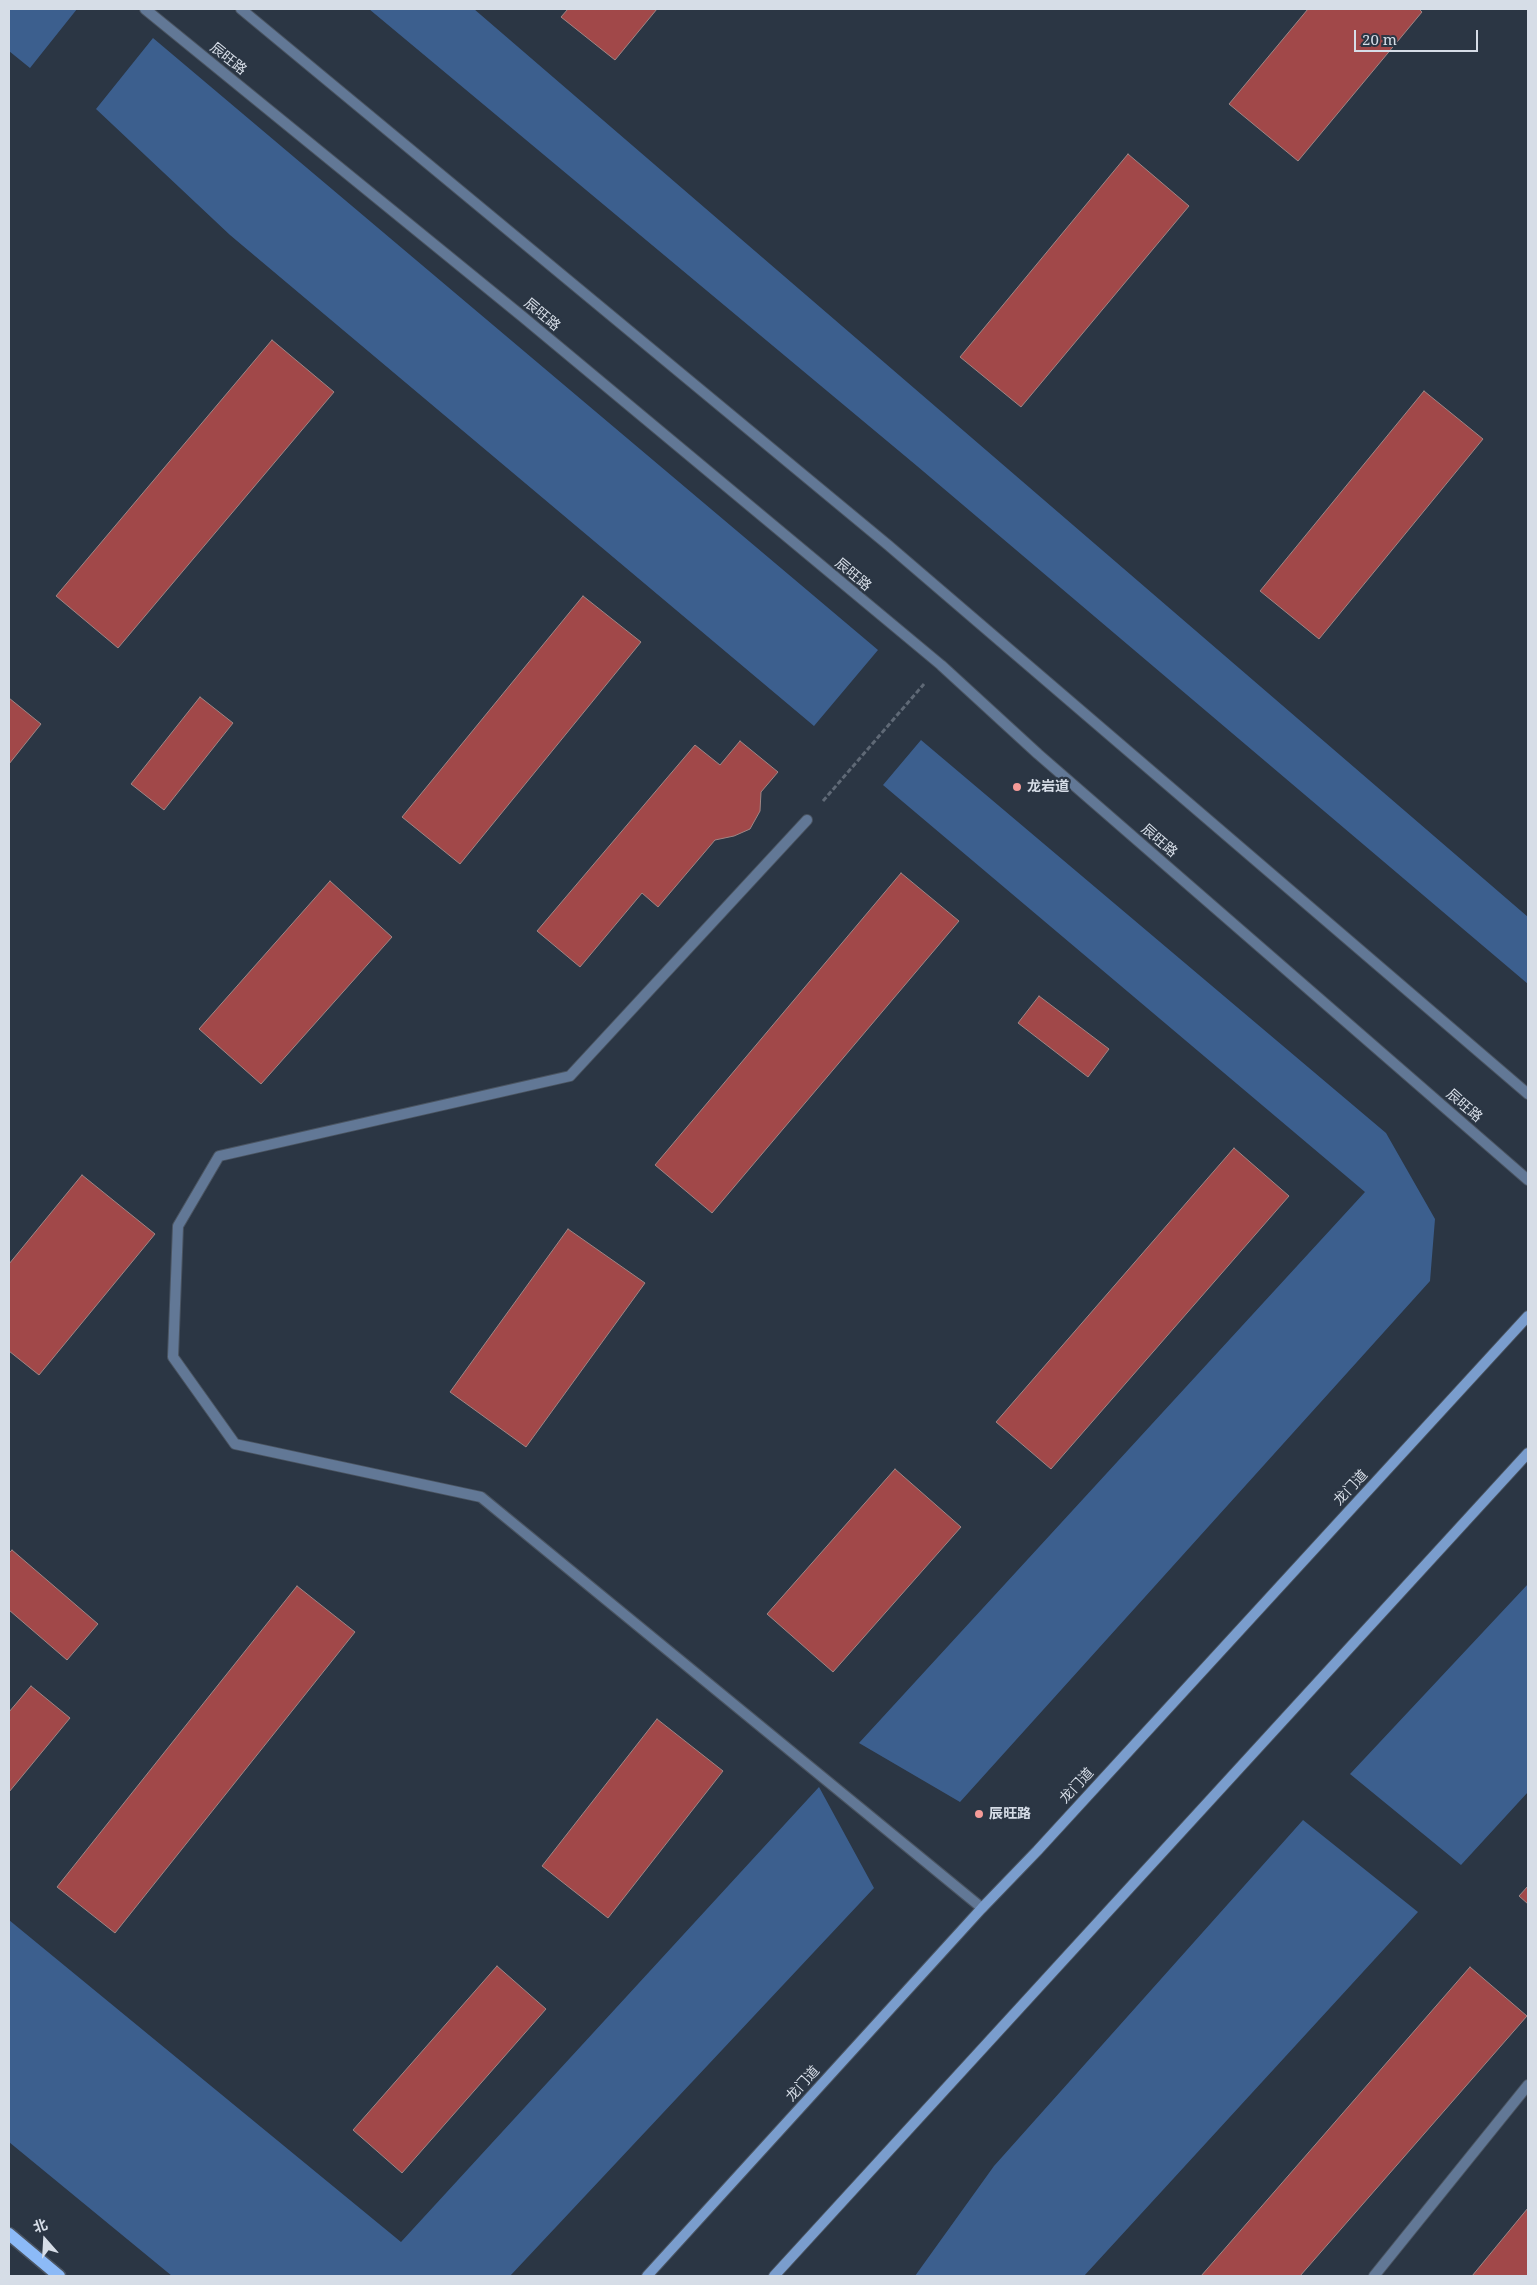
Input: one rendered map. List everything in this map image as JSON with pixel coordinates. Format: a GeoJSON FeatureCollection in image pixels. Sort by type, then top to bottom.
{"type":"FeatureCollection","features":[{"type":"Feature","properties":{"kind":"main road","name":"龙门道"},"geometry":{"type":"LineString","coordinates":[[648,2276],[982,1908],[1044,1844],[1528,1317]]}},
{"type":"Feature","properties":{"kind":"main road","name":"龙门道"},"geometry":{"type":"LineString","coordinates":[[1513,1336],[1528,1317]]}},
{"type":"Feature","properties":{"kind":"main road"},"geometry":{"type":"LineString","coordinates":[[774,2276],[1528,1453]]}},
{"type":"Feature","properties":{"kind":"main road"},"geometry":{"type":"LineString","coordinates":[[9,2234],[59,2276]]}},
{"type":"Feature","properties":{"kind":"street","name":"辰旺路"},"geometry":{"type":"LineString","coordinates":[[144,9],[523,317],[940,665],[1053,766],[1528,1180]]}},
{"type":"Feature","properties":{"kind":"street"},"geometry":{"type":"LineString","coordinates":[[241,9],[888,545],[1528,1094]]}},
{"type":"Feature","properties":{"kind":"street"},"geometry":{"type":"LineString","coordinates":[[807,820],[570,1076],[219,1156],[178,1226],[173,1357],[235,1444],[481,1497],[982,1908]]}},
{"type":"Feature","properties":{"kind":"street"},"geometry":{"type":"LineString","coordinates":[[1374,2276],[1528,2085]]}},
{"type":"Feature","properties":{"kind":"path"},"geometry":{"type":"LineString","coordinates":[[807,820],[940,665]]}},
{"type":"Feature","properties":{"kind":"shaded area"},"geometry":{"type":"Polygon","coordinates":[[[9,9],[77,9],[30,68],[9,51],[9,9]]]}},
{"type":"Feature","properties":{"kind":"shaded area"},"geometry":{"type":"Polygon","coordinates":[[[369,9],[474,9],[1528,917],[1528,984],[917,466],[369,9]]]}},
{"type":"Feature","properties":{"kind":"shaded area"},"geometry":{"type":"Polygon","coordinates":[[[153,38],[878,650],[814,726],[230,235],[96,109],[153,38]]]}},
{"type":"Feature","properties":{"kind":"shaded area"},"geometry":{"type":"Polygon","coordinates":[[[921,740],[1386,1133],[1435,1219],[1430,1281],[960,1802],[859,1743],[1365,1192],[883,785],[921,740]]]}},
{"type":"Feature","properties":{"kind":"shaded area"},"geometry":{"type":"Polygon","coordinates":[[[1528,1584],[1528,1792],[1461,1865],[1350,1774],[1528,1584]]]}},
{"type":"Feature","properties":{"kind":"shaded area"},"geometry":{"type":"Polygon","coordinates":[[[819,1787],[874,1888],[510,2276],[172,2276],[9,2142],[9,1920],[401,2242],[819,1787]]]}},
{"type":"Feature","properties":{"kind":"shaded area"},"geometry":{"type":"Polygon","coordinates":[[[1303,1820],[1418,1912],[1084,2276],[915,2276],[994,2166],[1303,1820]]]}},
{"type":"Feature","properties":{"kind":"building"},"geometry":{"type":"Polygon","coordinates":[[[568,9],[657,9],[615,60],[561,17],[568,9]]]}},
{"type":"Feature","properties":{"kind":"building"},"geometry":{"type":"Polygon","coordinates":[[[1308,9],[1419,9],[1422,12],[1298,161],[1229,104],[1308,9]]]}},
{"type":"Feature","properties":{"kind":"building"},"geometry":{"type":"Polygon","coordinates":[[[1128,154],[1189,206],[1021,407],[960,357],[1128,154]]]}},
{"type":"Feature","properties":{"kind":"building"},"geometry":{"type":"Polygon","coordinates":[[[272,340],[334,392],[118,648],[56,596],[272,340]]]}},
{"type":"Feature","properties":{"kind":"building"},"geometry":{"type":"Polygon","coordinates":[[[1424,391],[1483,439],[1319,639],[1260,591],[1424,391]]]}},
{"type":"Feature","properties":{"kind":"building"},"geometry":{"type":"Polygon","coordinates":[[[583,596],[641,642],[460,864],[402,817],[583,596]]]}},
{"type":"Feature","properties":{"kind":"building"},"geometry":{"type":"Polygon","coordinates":[[[200,697],[233,723],[164,810],[131,784],[200,697]]]}},
{"type":"Feature","properties":{"kind":"building"},"geometry":{"type":"Polygon","coordinates":[[[9,698],[41,724],[9,764],[9,698]]]}},
{"type":"Feature","properties":{"kind":"building"},"geometry":{"type":"Polygon","coordinates":[[[740,741],[778,772],[761,792],[760,811],[750,829],[734,836],[715,840],[658,907],[642,893],[580,967],[537,931],[695,745],[720,765],[740,741]]]}},
{"type":"Feature","properties":{"kind":"building"},"geometry":{"type":"Polygon","coordinates":[[[901,873],[959,921],[712,1213],[655,1165],[901,873]]]}},
{"type":"Feature","properties":{"kind":"building"},"geometry":{"type":"Polygon","coordinates":[[[330,881],[392,937],[261,1084],[199,1029],[330,881]]]}},
{"type":"Feature","properties":{"kind":"building"},"geometry":{"type":"Polygon","coordinates":[[[1039,996],[1109,1049],[1088,1077],[1018,1023],[1039,996]]]}},
{"type":"Feature","properties":{"kind":"building"},"geometry":{"type":"Polygon","coordinates":[[[1234,1148],[1289,1196],[1051,1469],[996,1422],[1234,1148]]]}},
{"type":"Feature","properties":{"kind":"building"},"geometry":{"type":"Polygon","coordinates":[[[82,1175],[155,1234],[39,1375],[9,1351],[9,1264],[82,1175]]]}},
{"type":"Feature","properties":{"kind":"building"},"geometry":{"type":"Polygon","coordinates":[[[568,1229],[645,1283],[526,1447],[450,1392],[568,1229]]]}},
{"type":"Feature","properties":{"kind":"building"},"geometry":{"type":"Polygon","coordinates":[[[895,1469],[961,1527],[833,1672],[767,1614],[895,1469]]]}},
{"type":"Feature","properties":{"kind":"building"},"geometry":{"type":"Polygon","coordinates":[[[12,1550],[98,1624],[67,1660],[9,1610],[9,1553],[12,1550]]]}},
{"type":"Feature","properties":{"kind":"building"},"geometry":{"type":"Polygon","coordinates":[[[297,1586],[355,1632],[115,1933],[57,1887],[297,1586]]]}},
{"type":"Feature","properties":{"kind":"building"},"geometry":{"type":"Polygon","coordinates":[[[31,1686],[70,1718],[9,1792],[9,1712],[31,1686]]]}},
{"type":"Feature","properties":{"kind":"building"},"geometry":{"type":"Polygon","coordinates":[[[657,1719],[723,1771],[608,1918],[542,1866],[657,1719]]]}},
{"type":"Feature","properties":{"kind":"building"},"geometry":{"type":"Polygon","coordinates":[[[1528,1886],[1528,1904],[1519,1896],[1528,1886]]]}},
{"type":"Feature","properties":{"kind":"building"},"geometry":{"type":"Polygon","coordinates":[[[497,1966],[546,2009],[402,2173],[353,2130],[497,1966]]]}},
{"type":"Feature","properties":{"kind":"building"},"geometry":{"type":"Polygon","coordinates":[[[1470,1967],[1527,2016],[1300,2276],[1201,2276],[1470,1967]]]}},
{"type":"Feature","properties":{"kind":"building"},"geometry":{"type":"Polygon","coordinates":[[[1528,2208],[1528,2276],[1472,2276],[1528,2208]]]}},
{"type":"Feature","properties":{"kind":"place","name":"龙岩道"},"geometry":{"type":"Point","coordinates":[1017,787]}},
{"type":"Feature","properties":{"kind":"place","name":"辰旺路"},"geometry":{"type":"Point","coordinates":[979,1814]}}]}
